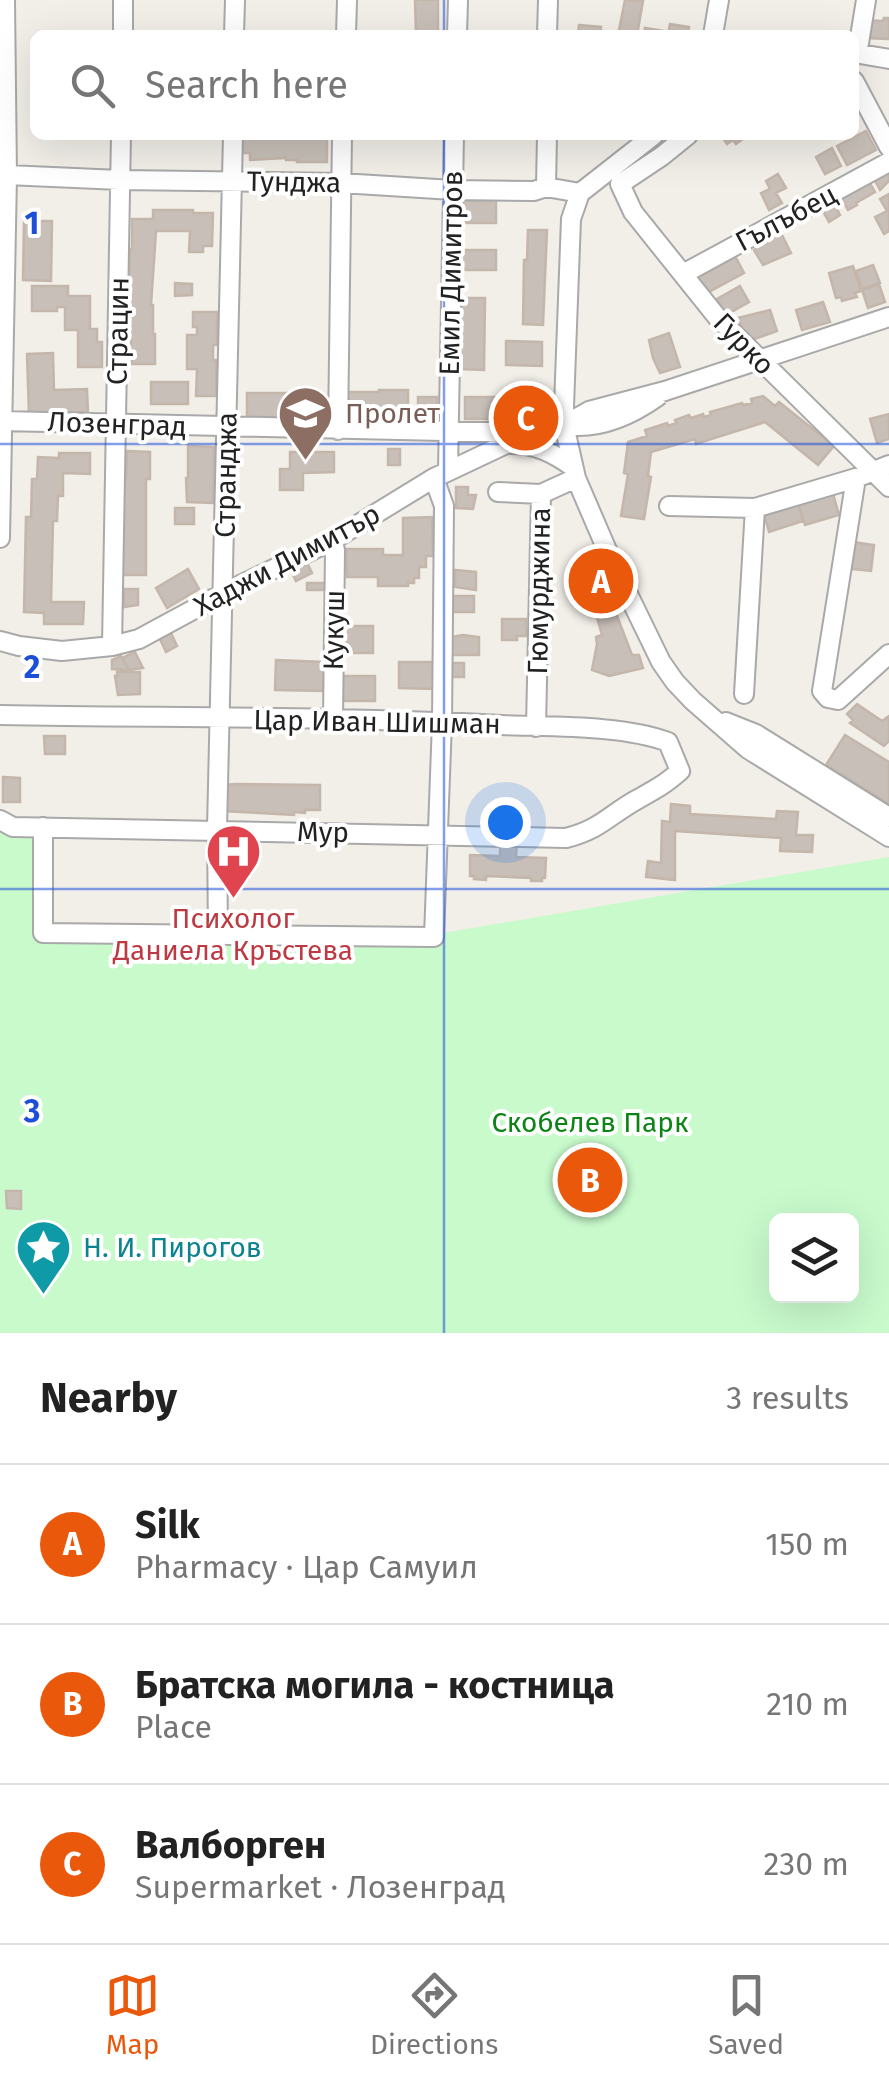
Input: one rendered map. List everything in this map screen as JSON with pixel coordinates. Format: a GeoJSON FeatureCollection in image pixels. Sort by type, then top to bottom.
{"type":"FeatureCollection","features":[{"type":"Feature","properties":{"kind":"street"},"geometry":{"type":"LineString","coordinates":[[0,538],[8,175],[3,83],[5,0]]}},
{"type":"Feature","properties":{"kind":"street"},"geometry":{"type":"LineString","coordinates":[[122,30],[123,0]]}},
{"type":"Feature","properties":{"kind":"street"},"geometry":{"type":"LineString","coordinates":[[234,30],[235,0]]}},
{"type":"Feature","properties":{"kind":"street"},"geometry":{"type":"LineString","coordinates":[[346,30],[347,0]]}},
{"type":"Feature","properties":{"kind":"street"},"geometry":{"type":"LineString","coordinates":[[457,30],[458,0]]}},
{"type":"Feature","properties":{"kind":"street"},"geometry":{"type":"LineString","coordinates":[[548,0],[548,30]]}},
{"type":"Feature","properties":{"kind":"street"},"geometry":{"type":"LineString","coordinates":[[714,30],[719,0]]}},
{"type":"Feature","properties":{"kind":"street"},"geometry":{"type":"LineString","coordinates":[[859,43],[866,0]]}},
{"type":"Feature","properties":{"kind":"street"},"geometry":{"type":"LineString","coordinates":[[859,53],[889,59]]}},
{"type":"Feature","properties":{"kind":"street"},"geometry":{"type":"LineString","coordinates":[[859,90],[889,147]]}},
{"type":"Feature","properties":{"kind":"street","name":"Страцин"},"geometry":{"type":"LineString","coordinates":[[112,646],[121,140]]}},
{"type":"Feature","properties":{"kind":"street","name":"Странджа"},"geometry":{"type":"LineString","coordinates":[[218,936],[217,829],[233,140]]}},
{"type":"Feature","properties":{"kind":"street"},"geometry":{"type":"LineString","coordinates":[[338,430],[342,140]]}},
{"type":"Feature","properties":{"kind":"street","name":"Емил Димитров"},"geometry":{"type":"LineString","coordinates":[[218,936],[434,937],[442,722],[441,475],[447,431],[454,140]]}},
{"type":"Feature","properties":{"kind":"street"},"geometry":{"type":"LineString","coordinates":[[546,187],[547,140]]}},
{"type":"Feature","properties":{"kind":"street"},"geometry":{"type":"LineString","coordinates":[[648,140],[580,193],[570,219],[564,425],[574,473],[610,557],[661,662],[675,682],[748,748],[889,837]]}},
{"type":"Feature","properties":{"kind":"street","name":"Гурко"},"geometry":{"type":"LineString","coordinates":[[682,140],[620,184],[634,212],[717,317],[758,360],[882,468],[889,488]]}},
{"type":"Feature","properties":{"kind":"street","name":"Гълъбец"},"geometry":{"type":"LineString","coordinates":[[683,274],[889,162]]}},
{"type":"Feature","properties":{"kind":"street","name":"Тунджа"},"geometry":{"type":"LineString","coordinates":[[8,175],[340,183],[452,190],[534,191],[546,187],[580,193]]}},
{"type":"Feature","properties":{"kind":"street","name":"Хаджи Димитър"},"geometry":{"type":"LineString","coordinates":[[0,641],[62,651],[112,646],[139,638],[331,541],[441,475],[506,444],[564,425],[600,407],[665,391],[889,317]]}},
{"type":"Feature","properties":{"kind":"street","name":"Лозенград"},"geometry":{"type":"LineString","coordinates":[[2,421],[531,434]]}},
{"type":"Feature","properties":{"kind":"street"},"geometry":{"type":"LineString","coordinates":[[506,444],[533,445],[552,453],[574,473]]}},
{"type":"Feature","properties":{"kind":"street"},"geometry":{"type":"LineString","coordinates":[[669,506],[755,508],[882,468]]}},
{"type":"Feature","properties":{"kind":"street","name":"Гюмурджина"},"geometry":{"type":"LineString","coordinates":[[536,726],[540,494],[574,473]]}},
{"type":"Feature","properties":{"kind":"street"},"geometry":{"type":"LineString","coordinates":[[856,478],[822,691],[828,698],[838,700],[889,654]]}},
{"type":"Feature","properties":{"kind":"street"},"geometry":{"type":"LineString","coordinates":[[498,492],[540,494]]}},
{"type":"Feature","properties":{"kind":"street"},"geometry":{"type":"LineString","coordinates":[[744,694],[755,508]]}},
{"type":"Feature","properties":{"kind":"street","name":"Кукуш"},"geometry":{"type":"LineString","coordinates":[[331,541],[335,550],[333,720]]}},
{"type":"Feature","properties":{"kind":"street"},"geometry":{"type":"LineString","coordinates":[[708,713],[756,734],[889,817]]}},
{"type":"Feature","properties":{"kind":"street","name":"Цар Иван Шишман"},"geometry":{"type":"LineString","coordinates":[[0,715],[442,722],[616,731],[668,742],[680,771],[660,788],[636,800]]}},
{"type":"Feature","properties":{"kind":"street","name":"Мур"},"geometry":{"type":"LineString","coordinates":[[0,820],[12,827],[566,838],[588,832],[636,800]]}},
{"type":"Feature","properties":{"kind":"street"},"geometry":{"type":"LineString","coordinates":[[43,827],[43,934],[218,936]]}},
{"type":"Feature","properties":{"kind":"green space","name":"Скобелев Парк"},"geometry":{"type":"Polygon","coordinates":[[[0,813],[34,827],[37,922],[224,932],[431,935],[889,857],[889,1333],[0,1333],[0,813]]]}},
{"type":"Feature","properties":{"kind":"building"},"geometry":{"type":"Polygon","coordinates":[[[415,0],[438,0],[438,30],[416,30],[415,0]]]}},
{"type":"Feature","properties":{"kind":"building"},"geometry":{"type":"Polygon","coordinates":[[[625,0],[643,1],[638,30],[619,30],[625,0]]]}},
{"type":"Feature","properties":{"kind":"building"},"geometry":{"type":"Polygon","coordinates":[[[889,18],[889,39],[865,38],[866,20],[889,18]]]}},
{"type":"Feature","properties":{"kind":"building"},"geometry":{"type":"Polygon","coordinates":[[[670,24],[689,27],[688,30],[669,30],[670,24]]]}},
{"type":"Feature","properties":{"kind":"building"},"geometry":{"type":"Polygon","coordinates":[[[579,25],[601,27],[601,30],[578,30],[579,25]]]}},
{"type":"Feature","properties":{"kind":"building"},"geometry":{"type":"Polygon","coordinates":[[[866,131],[876,150],[847,165],[837,146],[859,140],[859,135],[866,131]]]}},
{"type":"Feature","properties":{"kind":"building"},"geometry":{"type":"Polygon","coordinates":[[[242,140],[327,140],[327,162],[250,160],[250,153],[242,153],[242,140]]]}},
{"type":"Feature","properties":{"kind":"building"},"geometry":{"type":"Polygon","coordinates":[[[832,148],[841,166],[825,174],[816,157],[832,148]]]}},
{"type":"Feature","properties":{"kind":"building"},"geometry":{"type":"Polygon","coordinates":[[[889,167],[889,181],[880,190],[872,175],[889,167]]]}},
{"type":"Feature","properties":{"kind":"building"},"geometry":{"type":"Polygon","coordinates":[[[778,174],[786,188],[776,193],[782,203],[769,210],[761,193],[770,189],[766,181],[778,174]]]}},
{"type":"Feature","properties":{"kind":"building"},"geometry":{"type":"Polygon","coordinates":[[[867,178],[875,192],[848,210],[839,193],[867,178]]]}},
{"type":"Feature","properties":{"kind":"building"},"geometry":{"type":"Polygon","coordinates":[[[889,194],[889,231],[884,234],[875,217],[887,211],[880,199],[889,194]]]}},
{"type":"Feature","properties":{"kind":"building"},"geometry":{"type":"Polygon","coordinates":[[[833,200],[840,215],[829,222],[820,206],[833,200]]]}},
{"type":"Feature","properties":{"kind":"building"},"geometry":{"type":"Polygon","coordinates":[[[457,201],[496,201],[496,223],[457,223],[457,201]]]}},
{"type":"Feature","properties":{"kind":"building"},"geometry":{"type":"Polygon","coordinates":[[[153,210],[213,213],[212,246],[203,246],[203,252],[189,252],[190,231],[156,231],[151,305],[155,364],[132,364],[128,276],[132,219],[153,219],[153,210]]]}},
{"type":"Feature","properties":{"kind":"building"},"geometry":{"type":"Polygon","coordinates":[[[24,221],[52,221],[51,281],[23,280],[24,221]]]}},
{"type":"Feature","properties":{"kind":"building"},"geometry":{"type":"Polygon","coordinates":[[[528,230],[547,230],[543,325],[523,324],[528,230]]]}},
{"type":"Feature","properties":{"kind":"building"},"geometry":{"type":"Polygon","coordinates":[[[781,233],[791,253],[763,265],[754,250],[781,233]]]}},
{"type":"Feature","properties":{"kind":"building"},"geometry":{"type":"Polygon","coordinates":[[[457,250],[496,250],[496,270],[457,270],[457,250]]]}},
{"type":"Feature","properties":{"kind":"building"},"geometry":{"type":"Polygon","coordinates":[[[734,254],[744,273],[705,294],[695,275],[734,254]]]}},
{"type":"Feature","properties":{"kind":"building"},"geometry":{"type":"Polygon","coordinates":[[[873,265],[880,283],[862,289],[856,271],[873,265]]]}},
{"type":"Feature","properties":{"kind":"building"},"geometry":{"type":"Polygon","coordinates":[[[853,266],[861,291],[855,293],[857,297],[842,301],[841,297],[836,298],[829,273],[853,266]]]}},
{"type":"Feature","properties":{"kind":"building"},"geometry":{"type":"Polygon","coordinates":[[[175,283],[192,284],[192,295],[175,296],[175,283]]]}},
{"type":"Feature","properties":{"kind":"building"},"geometry":{"type":"Polygon","coordinates":[[[879,284],[885,302],[868,308],[862,290],[879,284]]]}},
{"type":"Feature","properties":{"kind":"building"},"geometry":{"type":"Polygon","coordinates":[[[32,286],[68,286],[68,296],[90,296],[90,329],[97,329],[97,342],[102,342],[102,367],[78,367],[78,330],[65,330],[65,307],[57,307],[57,311],[32,311],[32,286]]]}},
{"type":"Feature","properties":{"kind":"building"},"geometry":{"type":"Polygon","coordinates":[[[740,286],[749,302],[726,315],[717,299],[740,286]]]}},
{"type":"Feature","properties":{"kind":"building"},"geometry":{"type":"Polygon","coordinates":[[[459,298],[485,298],[484,370],[458,369],[459,298]]]}},
{"type":"Feature","properties":{"kind":"building"},"geometry":{"type":"Polygon","coordinates":[[[823,302],[830,322],[802,330],[796,310],[823,302]]]}},
{"type":"Feature","properties":{"kind":"building"},"geometry":{"type":"Polygon","coordinates":[[[770,310],[777,331],[746,342],[738,318],[770,310]]]}},
{"type":"Feature","properties":{"kind":"building"},"geometry":{"type":"Polygon","coordinates":[[[193,312],[217,312],[217,345],[213,345],[216,396],[196,396],[197,369],[187,369],[187,335],[197,335],[193,312]]]}},
{"type":"Feature","properties":{"kind":"building"},"geometry":{"type":"Polygon","coordinates":[[[669,333],[680,367],[660,373],[649,340],[669,333]]]}},
{"type":"Feature","properties":{"kind":"building"},"geometry":{"type":"Polygon","coordinates":[[[506,341],[542,342],[542,366],[506,365],[506,341]]]}},
{"type":"Feature","properties":{"kind":"building"},"geometry":{"type":"Polygon","coordinates":[[[53,353],[54,390],[87,389],[88,412],[29,414],[27,354],[53,353]]]}},
{"type":"Feature","properties":{"kind":"building"},"geometry":{"type":"Polygon","coordinates":[[[151,382],[188,382],[188,404],[151,404],[151,382]]]}},
{"type":"Feature","properties":{"kind":"building"},"geometry":{"type":"Polygon","coordinates":[[[408,390],[408,416],[348,418],[348,392],[408,390]]]}},
{"type":"Feature","properties":{"kind":"building"},"geometry":{"type":"Polygon","coordinates":[[[247,393],[315,393],[316,417],[247,418],[247,393]]]}},
{"type":"Feature","properties":{"kind":"building"},"geometry":{"type":"Polygon","coordinates":[[[763,396],[775,406],[779,402],[834,446],[818,465],[765,422],[696,444],[695,439],[651,452],[644,519],[621,516],[628,474],[624,473],[628,442],[647,436],[645,430],[667,423],[668,426],[689,415],[704,417],[763,396]]]}},
{"type":"Feature","properties":{"kind":"building"},"geometry":{"type":"Polygon","coordinates":[[[418,397],[437,397],[437,413],[418,413],[418,397]]]}},
{"type":"Feature","properties":{"kind":"building"},"geometry":{"type":"Polygon","coordinates":[[[465,397],[526,397],[527,419],[465,419],[465,397]]]}},
{"type":"Feature","properties":{"kind":"building"},"geometry":{"type":"Polygon","coordinates":[[[889,414],[889,439],[877,443],[870,419],[889,414]]]}},
{"type":"Feature","properties":{"kind":"building"},"geometry":{"type":"Polygon","coordinates":[[[188,446],[214,447],[213,503],[187,502],[188,446]]]}},
{"type":"Feature","properties":{"kind":"building"},"geometry":{"type":"Polygon","coordinates":[[[388,449],[400,449],[400,465],[388,465],[388,449]]]}},
{"type":"Feature","properties":{"kind":"building"},"geometry":{"type":"Polygon","coordinates":[[[127,451],[150,452],[150,479],[146,479],[146,575],[122,575],[127,451]]]}},
{"type":"Feature","properties":{"kind":"building"},"geometry":{"type":"Polygon","coordinates":[[[290,452],[334,452],[334,472],[303,473],[303,490],[280,490],[280,469],[290,469],[290,452]]]}},
{"type":"Feature","properties":{"kind":"building"},"geometry":{"type":"Polygon","coordinates":[[[59,453],[90,453],[90,474],[63,473],[63,496],[58,496],[57,521],[53,521],[51,602],[84,602],[83,624],[44,624],[44,613],[24,612],[26,517],[31,517],[32,479],[37,479],[38,457],[59,458],[59,453]]]}},
{"type":"Feature","properties":{"kind":"building"},"geometry":{"type":"Polygon","coordinates":[[[456,487],[468,487],[468,495],[476,495],[473,509],[456,508],[456,487]]]}},
{"type":"Feature","properties":{"kind":"building"},"geometry":{"type":"Polygon","coordinates":[[[832,490],[839,515],[805,525],[797,500],[832,490]]]}},
{"type":"Feature","properties":{"kind":"building"},"geometry":{"type":"Polygon","coordinates":[[[796,497],[803,521],[769,532],[762,507],[796,497]]]}},
{"type":"Feature","properties":{"kind":"building"},"geometry":{"type":"Polygon","coordinates":[[[175,508],[194,508],[194,524],[175,524],[175,508]]]}},
{"type":"Feature","properties":{"kind":"building"},"geometry":{"type":"Polygon","coordinates":[[[432,517],[433,556],[426,556],[426,567],[419,567],[419,578],[414,578],[414,583],[378,586],[378,577],[347,577],[346,549],[383,549],[383,555],[403,555],[403,518],[432,517]]]}},
{"type":"Feature","properties":{"kind":"building"},"geometry":{"type":"Polygon","coordinates":[[[853,542],[874,545],[871,571],[851,569],[853,542]]]}},
{"type":"Feature","properties":{"kind":"building"},"geometry":{"type":"Polygon","coordinates":[[[305,558],[312,573],[296,581],[289,566],[305,558]]]}},
{"type":"Feature","properties":{"kind":"building"},"geometry":{"type":"Polygon","coordinates":[[[596,561],[632,655],[639,655],[643,668],[609,676],[592,670],[596,637],[602,635],[582,565],[596,561]]]}},
{"type":"Feature","properties":{"kind":"building"},"geometry":{"type":"Polygon","coordinates":[[[188,569],[199,589],[167,608],[156,588],[188,569]]]}},
{"type":"Feature","properties":{"kind":"building"},"geometry":{"type":"Polygon","coordinates":[[[455,570],[476,572],[476,590],[455,587],[455,570]]]}},
{"type":"Feature","properties":{"kind":"building"},"geometry":{"type":"Polygon","coordinates":[[[307,583],[325,583],[325,590],[307,590],[307,583]]]}},
{"type":"Feature","properties":{"kind":"building"},"geometry":{"type":"Polygon","coordinates":[[[124,589],[138,589],[138,605],[124,607],[124,589]]]}},
{"type":"Feature","properties":{"kind":"building"},"geometry":{"type":"Polygon","coordinates":[[[453,596],[474,596],[474,612],[453,612],[453,596]]]}},
{"type":"Feature","properties":{"kind":"building"},"geometry":{"type":"Polygon","coordinates":[[[502,619],[526,619],[526,636],[502,640],[502,619]]]}},
{"type":"Feature","properties":{"kind":"building"},"geometry":{"type":"Polygon","coordinates":[[[339,626],[373,626],[373,653],[340,653],[339,626]]]}},
{"type":"Feature","properties":{"kind":"building"},"geometry":{"type":"Polygon","coordinates":[[[170,631],[177,646],[166,652],[159,637],[170,631]]]}},
{"type":"Feature","properties":{"kind":"building"},"geometry":{"type":"Polygon","coordinates":[[[451,637],[479,637],[479,655],[451,655],[451,637]]]}},
{"type":"Feature","properties":{"kind":"building"},"geometry":{"type":"Polygon","coordinates":[[[135,652],[143,668],[129,670],[122,658],[135,652]]]}},
{"type":"Feature","properties":{"kind":"building"},"geometry":{"type":"Polygon","coordinates":[[[121,656],[129,670],[112,669],[112,660],[121,656]]]}},
{"type":"Feature","properties":{"kind":"building"},"geometry":{"type":"Polygon","coordinates":[[[276,660],[324,662],[323,691],[275,690],[276,660]]]}},
{"type":"Feature","properties":{"kind":"building"},"geometry":{"type":"Polygon","coordinates":[[[399,662],[433,662],[433,689],[399,688],[399,662]]]}},
{"type":"Feature","properties":{"kind":"building"},"geometry":{"type":"Polygon","coordinates":[[[450,663],[464,663],[464,677],[450,677],[450,663]]]}},
{"type":"Feature","properties":{"kind":"building"},"geometry":{"type":"Polygon","coordinates":[[[117,672],[140,672],[140,694],[118,695],[117,672]]]}},
{"type":"Feature","properties":{"kind":"building"},"geometry":{"type":"Polygon","coordinates":[[[341,676],[375,676],[375,701],[341,701],[341,676]]]}},
{"type":"Feature","properties":{"kind":"building"},"geometry":{"type":"Polygon","coordinates":[[[857,704],[882,721],[889,716],[889,741],[884,746],[850,723],[853,720],[847,714],[857,704]]]}},
{"type":"Feature","properties":{"kind":"building"},"geometry":{"type":"Polygon","coordinates":[[[845,735],[889,762],[889,804],[826,765],[845,735]]]}},
{"type":"Feature","properties":{"kind":"building"},"geometry":{"type":"Polygon","coordinates":[[[44,736],[65,736],[65,754],[45,754],[44,736]]]}},
{"type":"Feature","properties":{"kind":"building"},"geometry":{"type":"Polygon","coordinates":[[[3,777],[20,778],[20,802],[3,802],[3,777]]]}},
{"type":"Feature","properties":{"kind":"building"},"geometry":{"type":"Polygon","coordinates":[[[222,785],[320,785],[320,810],[294,815],[223,811],[222,785]]]}},
{"type":"Feature","properties":{"kind":"building"},"geometry":{"type":"Polygon","coordinates":[[[671,804],[690,806],[690,814],[776,819],[777,811],[798,812],[796,835],[813,835],[812,852],[780,851],[781,838],[675,831],[675,880],[646,877],[648,861],[661,863],[662,821],[670,822],[671,804]]]}},
{"type":"Feature","properties":{"kind":"building"},"geometry":{"type":"Polygon","coordinates":[[[500,839],[517,839],[516,857],[546,858],[545,878],[531,881],[486,876],[486,880],[470,876],[470,855],[500,856],[500,839]]]}},
{"type":"Feature","properties":{"kind":"building"},"geometry":{"type":"Polygon","coordinates":[[[6,1191],[21,1191],[21,1209],[7,1208],[6,1191]]]}},
{"type":"Feature","properties":{"kind":"place","name":"Валборген"},"geometry":{"type":"Point","coordinates":[526,418]}},
{"type":"Feature","properties":{"kind":"place","name":"Пролет"},"geometry":{"type":"Point","coordinates":[306,462]}},
{"type":"Feature","properties":{"kind":"place","name":"Silk"},"geometry":{"type":"Point","coordinates":[601,581]}},
{"type":"Feature","properties":{"kind":"place","name":"Психолог Даниела Кръстева"},"geometry":{"type":"Point","coordinates":[233,901]}},
{"type":"Feature","properties":{"kind":"place","name":"Братска могила - костница"},"geometry":{"type":"Point","coordinates":[590,1180]}},
{"type":"Feature","properties":{"kind":"place","name":"Н. И. Пирогов"},"geometry":{"type":"Point","coordinates":[44,1296]}}]}
